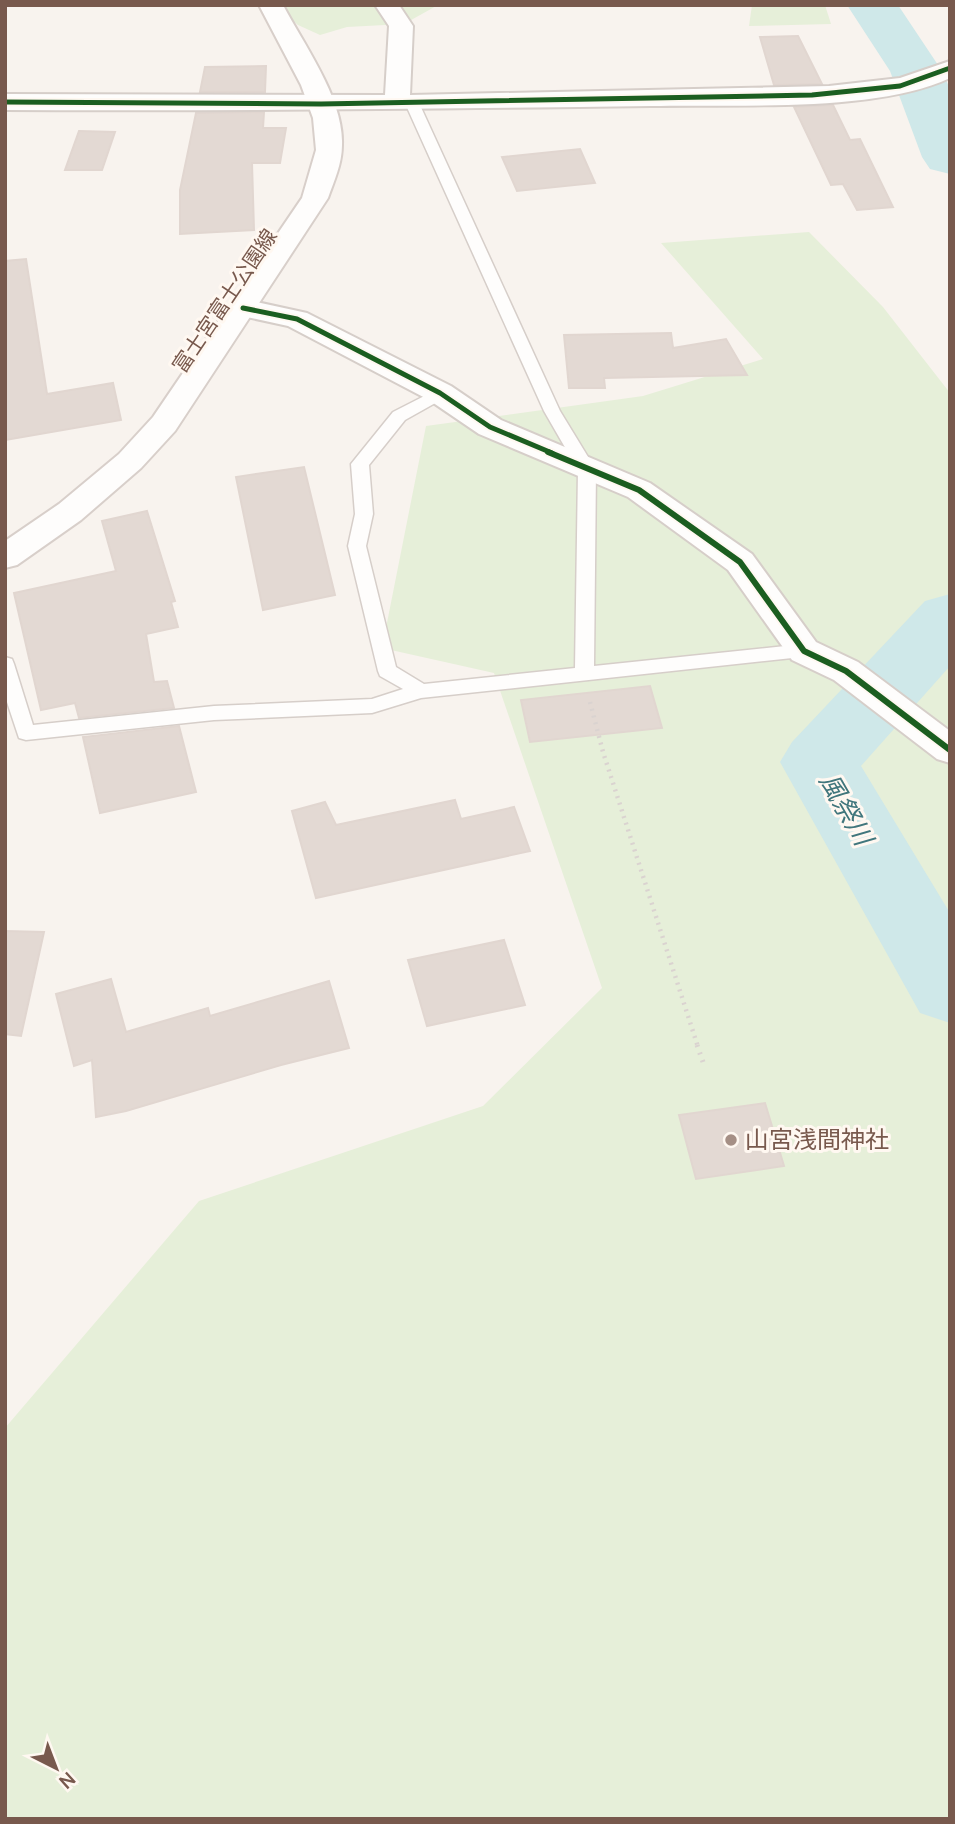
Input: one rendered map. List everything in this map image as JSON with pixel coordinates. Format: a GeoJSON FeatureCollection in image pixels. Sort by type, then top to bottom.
{"type":"FeatureCollection","features":[{"type":"Feature","properties":{"kind":"street","name":"富士宮富士公園線"},"geometry":{"type":"LineString","coordinates":[[5,557],[70,512],[130,461],[164,424],[316,198],[327,162],[329,136],[321,104],[271,5]]}},
{"type":"Feature","properties":{"kind":"street"},"geometry":{"type":"LineString","coordinates":[[387,5],[401,26],[405,102]]}},
{"type":"Feature","properties":{"kind":"street"},"geometry":{"type":"LineString","coordinates":[[5,102],[321,104],[862,92],[938,75],[950,68]]}},
{"type":"Feature","properties":{"kind":"street"},"geometry":{"type":"LineString","coordinates":[[243,308],[297,319],[440,393],[491,428],[639,490],[740,562],[804,651],[846,671],[950,750]]}},
{"type":"Feature","properties":{"kind":"lane"},"geometry":{"type":"LineString","coordinates":[[405,102],[552,411],[587,470],[584,674]]}},
{"type":"Feature","properties":{"kind":"lane"},"geometry":{"type":"LineString","coordinates":[[421,691],[387,671],[356,546],[364,514],[360,464],[399,416],[440,393]]}},
{"type":"Feature","properties":{"kind":"lane"},"geometry":{"type":"LineString","coordinates":[[5,664],[26,733],[215,713],[372,706],[421,691],[804,651]]}},
{"type":"Feature","properties":{"kind":"path"},"geometry":{"type":"LineString","coordinates":[[584,674],[603,752],[703,1062]]}},
{"type":"Feature","properties":{"kind":"green space"},"geometry":{"type":"Polygon","coordinates":[[[275,5],[438,5],[404,24],[347,27],[320,35],[298,25],[275,5]]]}},
{"type":"Feature","properties":{"kind":"green space"},"geometry":{"type":"Polygon","coordinates":[[[752,5],[825,5],[831,24],[749,26],[752,5]]]}},
{"type":"Feature","properties":{"kind":"green space"},"geometry":{"type":"Polygon","coordinates":[[[809,232],[883,307],[950,393],[950,1819],[5,1819],[5,1428],[199,1201],[483,1106],[602,988],[494,673],[382,648],[426,426],[643,396],[763,359],[661,243],[809,232]]]}},
{"type":"Feature","properties":{"kind":"building"},"geometry":{"type":"Polygon","coordinates":[[[798,36],[822,84],[774,85],[760,37],[798,36]]]}},
{"type":"Feature","properties":{"kind":"building"},"geometry":{"type":"Polygon","coordinates":[[[266,66],[265,92],[200,92],[205,67],[266,66]]]}},
{"type":"Feature","properties":{"kind":"building"},"geometry":{"type":"Polygon","coordinates":[[[833,105],[850,140],[860,139],[893,207],[857,210],[843,184],[831,185],[794,107],[833,105]]]}},
{"type":"Feature","properties":{"kind":"building"},"geometry":{"type":"Polygon","coordinates":[[[264,112],[263,128],[286,128],[280,163],[252,163],[254,230],[180,234],[180,190],[196,113],[264,112]]]}},
{"type":"Feature","properties":{"kind":"building"},"geometry":{"type":"Polygon","coordinates":[[[79,131],[115,132],[102,170],[65,170],[79,131]]]}},
{"type":"Feature","properties":{"kind":"building"},"geometry":{"type":"Polygon","coordinates":[[[580,149],[595,183],[517,191],[502,157],[580,149]]]}},
{"type":"Feature","properties":{"kind":"building"},"geometry":{"type":"Polygon","coordinates":[[[26,259],[47,394],[113,383],[121,420],[5,440],[5,261],[26,259]]]}},
{"type":"Feature","properties":{"kind":"building"},"geometry":{"type":"Polygon","coordinates":[[[671,333],[673,348],[726,339],[747,375],[604,378],[605,388],[569,388],[564,335],[671,333]]]}},
{"type":"Feature","properties":{"kind":"building"},"geometry":{"type":"Polygon","coordinates":[[[304,467],[335,595],[263,610],[236,477],[304,467]]]}},
{"type":"Feature","properties":{"kind":"building"},"geometry":{"type":"Polygon","coordinates":[[[147,511],[175,601],[171,602],[178,627],[146,634],[154,682],[167,681],[174,708],[79,718],[75,703],[41,710],[14,593],[116,571],[102,521],[147,511]]]}},
{"type":"Feature","properties":{"kind":"building"},"geometry":{"type":"Polygon","coordinates":[[[650,686],[662,728],[530,742],[521,700],[650,686]]]}},
{"type":"Feature","properties":{"kind":"building"},"geometry":{"type":"Polygon","coordinates":[[[179,726],[196,792],[100,813],[83,737],[179,726]]]}},
{"type":"Feature","properties":{"kind":"building"},"geometry":{"type":"Polygon","coordinates":[[[455,800],[461,819],[514,807],[530,851],[316,898],[292,811],[325,802],[336,825],[455,800]]]}},
{"type":"Feature","properties":{"kind":"building"},"geometry":{"type":"Polygon","coordinates":[[[5,931],[44,932],[21,1036],[5,1034],[5,931]]]}},
{"type":"Feature","properties":{"kind":"building"},"geometry":{"type":"Polygon","coordinates":[[[504,940],[525,1005],[427,1026],[408,960],[504,940]]]}},
{"type":"Feature","properties":{"kind":"building"},"geometry":{"type":"Polygon","coordinates":[[[111,979],[126,1032],[208,1008],[210,1016],[329,981],[349,1048],[281,1065],[126,1111],[96,1117],[92,1060],[74,1066],[56,994],[111,979]]]}},
{"type":"Feature","properties":{"kind":"building","name":"山宮浅間神社"},"geometry":{"type":"Polygon","coordinates":[[[765,1103],[784,1166],[696,1179],[679,1115],[765,1103]]]}},
{"type":"Feature","properties":{"kind":"waterway","name":"風祭川"},"geometry":{"type":"LineString","coordinates":[[872,5],[916,71],[950,157]]}},
{"type":"Feature","properties":{"kind":"waterway","name":"風祭川"},"geometry":{"type":"LineString","coordinates":[[950,619],[819,762],[950,988]]}},
{"type":"Feature","properties":{"kind":"cycle path"},"geometry":{"type":"LineString","coordinates":[[5,102],[321,104],[812,95],[900,86],[934,76],[950,68]]}},
{"type":"Feature","properties":{"kind":"cycle path"},"geometry":{"type":"LineString","coordinates":[[243,308],[297,319],[440,393],[490,427],[639,490],[740,562],[804,651],[846,671],[950,750]]}},
{"type":"Feature","properties":{"kind":"place","name":"山宮浅間神社"},"geometry":{"type":"Point","coordinates":[731,1140]}}]}
